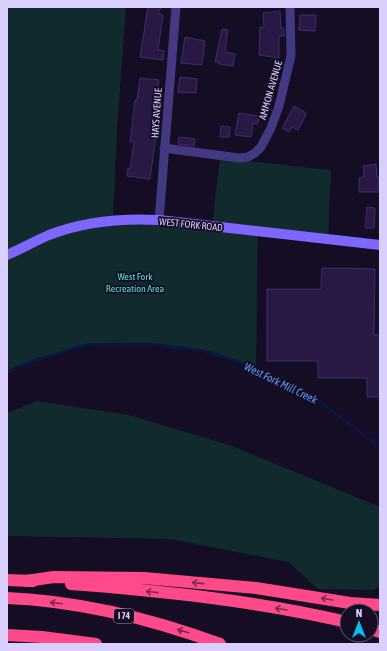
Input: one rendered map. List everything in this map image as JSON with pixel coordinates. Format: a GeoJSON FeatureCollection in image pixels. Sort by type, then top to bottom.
{"type":"FeatureCollection","features":[{"type":"Feature","properties":{"kind":"highway"},"geometry":{"type":"LineString","coordinates":[[26,581],[54,577],[144,578],[256,588],[350,603],[380,605]]}},
{"type":"Feature","properties":{"kind":"highway"},"geometry":{"type":"LineString","coordinates":[[7,580],[67,583],[176,594],[307,613],[339,620]]}},
{"type":"Feature","properties":{"kind":"highway","name":"I 74"},"geometry":{"type":"LineString","coordinates":[[7,598],[67,604],[104,611],[155,623],[220,644]]}},
{"type":"Feature","properties":{"kind":"highway"},"geometry":{"type":"LineString","coordinates":[[7,635],[42,637],[96,644]]}},
{"type":"Feature","properties":{"kind":"street","name":"HAYS AVENUE"},"geometry":{"type":"LineString","coordinates":[[159,220],[176,7]]}},
{"type":"Feature","properties":{"kind":"street","name":"AMMON AVENUE"},"geometry":{"type":"LineString","coordinates":[[164,148],[239,158],[252,155],[261,147],[271,128],[279,106],[291,56],[290,7]]}},
{"type":"Feature","properties":{"kind":"street","name":"WEST FORK ROAD"},"geometry":{"type":"LineString","coordinates":[[7,255],[49,235],[89,223],[128,219],[159,220],[380,245]]}},
{"type":"Feature","properties":{"kind":"green space","name":"West Fork Recreation Area"},"geometry":{"type":"Polygon","coordinates":[[[7,7],[126,7],[117,130],[113,220],[212,226],[220,158],[331,170],[328,238],[258,231],[256,368],[204,351],[148,344],[87,345],[33,361],[7,372],[7,7]]]}},
{"type":"Feature","properties":{"kind":"green space"},"geometry":{"type":"Polygon","coordinates":[[[37,401],[129,415],[232,446],[380,507],[380,587],[372,590],[318,589],[288,562],[170,539],[7,536],[7,413],[37,401]]]}},
{"type":"Feature","properties":{"kind":"building"},"geometry":{"type":"Polygon","coordinates":[[[148,7],[161,7],[158,14],[163,15],[158,50],[164,51],[163,60],[140,57],[148,7]]]}},
{"type":"Feature","properties":{"kind":"building"},"geometry":{"type":"Polygon","coordinates":[[[280,11],[281,28],[284,29],[284,36],[279,36],[279,58],[259,55],[260,27],[264,27],[263,13],[280,11]]]}},
{"type":"Feature","properties":{"kind":"building"},"geometry":{"type":"Polygon","coordinates":[[[300,15],[316,15],[315,31],[299,30],[300,15]]]}},
{"type":"Feature","properties":{"kind":"building"},"geometry":{"type":"Polygon","coordinates":[[[222,29],[228,30],[225,52],[235,54],[233,66],[215,62],[222,29]]]}},
{"type":"Feature","properties":{"kind":"building"},"geometry":{"type":"Polygon","coordinates":[[[185,37],[205,41],[202,65],[181,63],[185,37]]]}},
{"type":"Feature","properties":{"kind":"building"},"geometry":{"type":"Polygon","coordinates":[[[180,77],[197,79],[196,93],[178,92],[180,77]]]}},
{"type":"Feature","properties":{"kind":"building"},"geometry":{"type":"Polygon","coordinates":[[[140,78],[159,80],[156,102],[158,103],[156,135],[150,179],[127,176],[128,168],[130,169],[134,142],[130,142],[135,100],[137,100],[140,78]]]}},
{"type":"Feature","properties":{"kind":"building"},"geometry":{"type":"Polygon","coordinates":[[[294,106],[306,113],[306,115],[298,130],[292,127],[289,132],[282,128],[294,106]]]}},
{"type":"Feature","properties":{"kind":"building"},"geometry":{"type":"Polygon","coordinates":[[[239,113],[259,116],[258,124],[253,123],[251,137],[235,135],[239,113]]]}},
{"type":"Feature","properties":{"kind":"building"},"geometry":{"type":"Polygon","coordinates":[[[221,126],[230,127],[229,137],[220,137],[221,126]]]}},
{"type":"Feature","properties":{"kind":"building"},"geometry":{"type":"Polygon","coordinates":[[[179,137],[195,139],[194,146],[178,144],[179,137]]]}},
{"type":"Feature","properties":{"kind":"building"},"geometry":{"type":"Polygon","coordinates":[[[376,164],[377,177],[379,177],[379,192],[359,192],[359,178],[364,177],[363,166],[376,164]]]}},
{"type":"Feature","properties":{"kind":"building"},"geometry":{"type":"Polygon","coordinates":[[[367,207],[375,208],[374,228],[365,228],[367,207]]]}},
{"type":"Feature","properties":{"kind":"building"},"geometry":{"type":"Polygon","coordinates":[[[322,268],[375,269],[374,335],[380,335],[380,397],[367,397],[367,378],[318,378],[318,361],[267,361],[267,289],[321,289],[322,268]]]}},
{"type":"Feature","properties":{"kind":"waterway","name":"West Fork Mill Creek"},"geometry":{"type":"LineString","coordinates":[[7,372],[33,361],[87,345],[148,344],[204,351],[256,368],[319,401],[380,447]]}}]}
